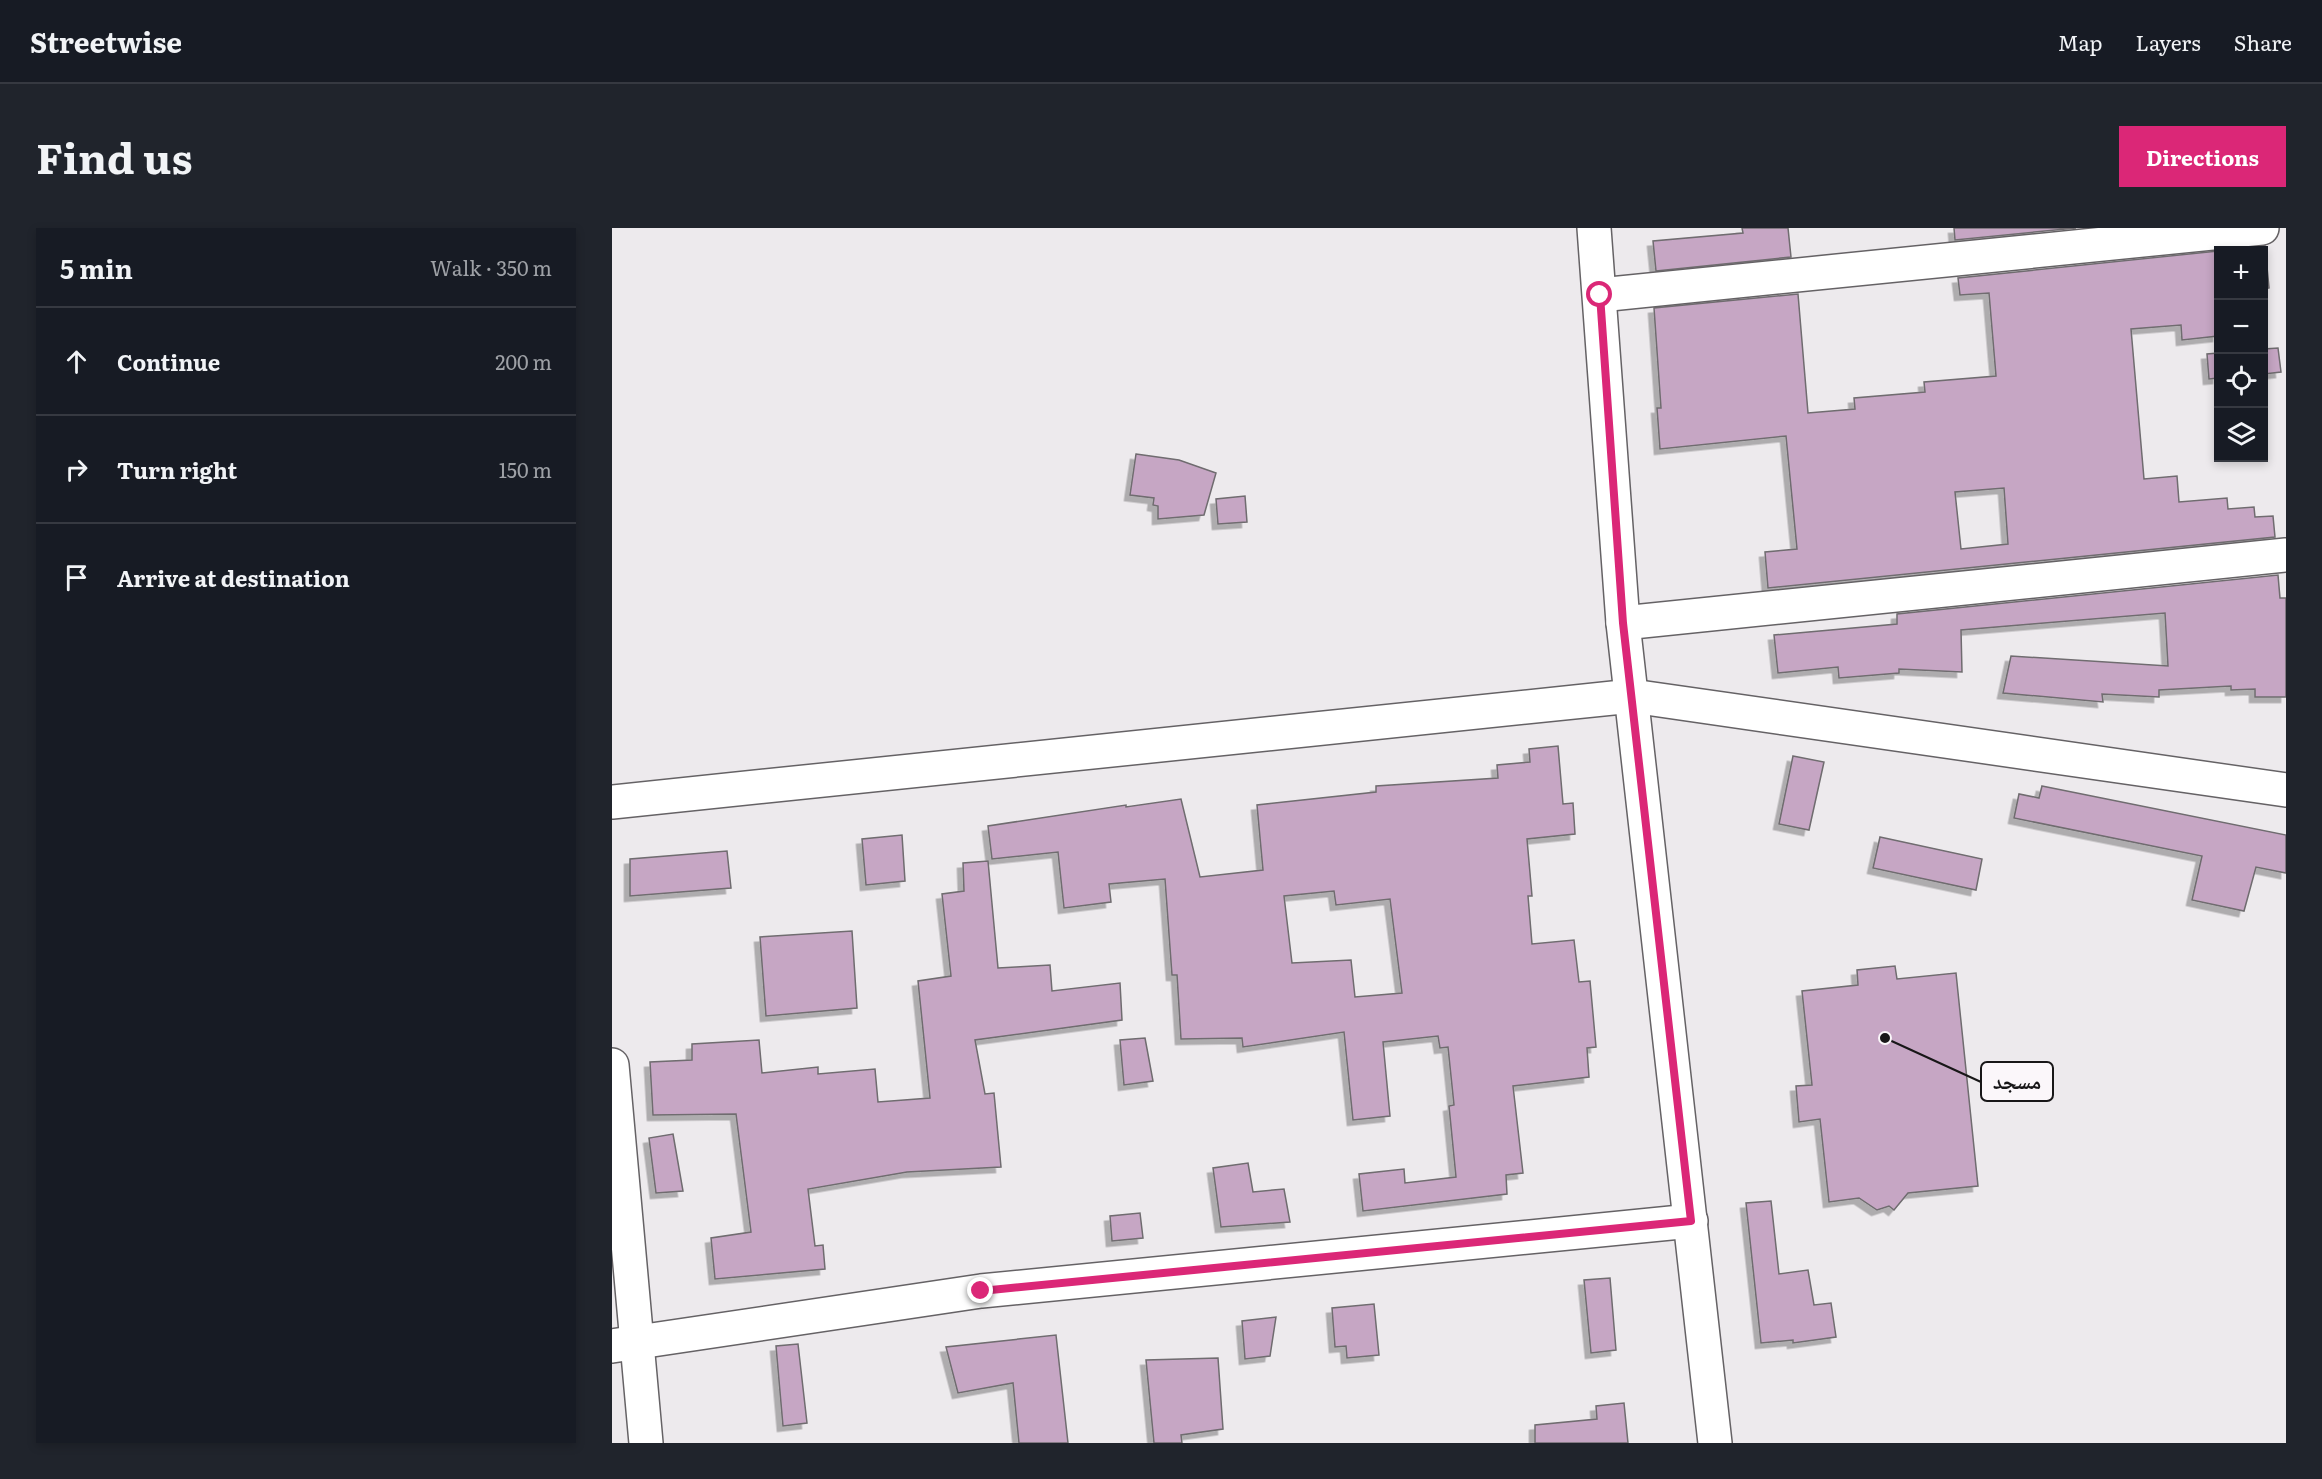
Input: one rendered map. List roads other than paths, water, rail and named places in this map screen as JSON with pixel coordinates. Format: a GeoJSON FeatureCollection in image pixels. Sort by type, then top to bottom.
{"type":"FeatureCollection","features":[{"type":"Feature","properties":{"kind":"street"},"geometry":{"type":"LineString","coordinates":[[1594,228],[1623,623],[1715,1443]]}},
{"type":"Feature","properties":{"kind":"street"},"geometry":{"type":"LineString","coordinates":[[1600,295],[2262,228]]}},
{"type":"Feature","properties":{"kind":"street"},"geometry":{"type":"LineString","coordinates":[[1623,623],[2286,555]]}},
{"type":"Feature","properties":{"kind":"street"},"geometry":{"type":"LineString","coordinates":[[612,802],[1632,696],[2286,790]]}},
{"type":"Feature","properties":{"kind":"street"},"geometry":{"type":"LineString","coordinates":[[612,1065],[624,1345],[646,1443]]}},
{"type":"Feature","properties":{"kind":"street"},"geometry":{"type":"LineString","coordinates":[[624,1345],[981,1291],[1691,1221]]}},
{"type":"Feature","properties":{"kind":"place","name":"مسجد"},"geometry":{"type":"Point","coordinates":[1885,1038]}}]}
